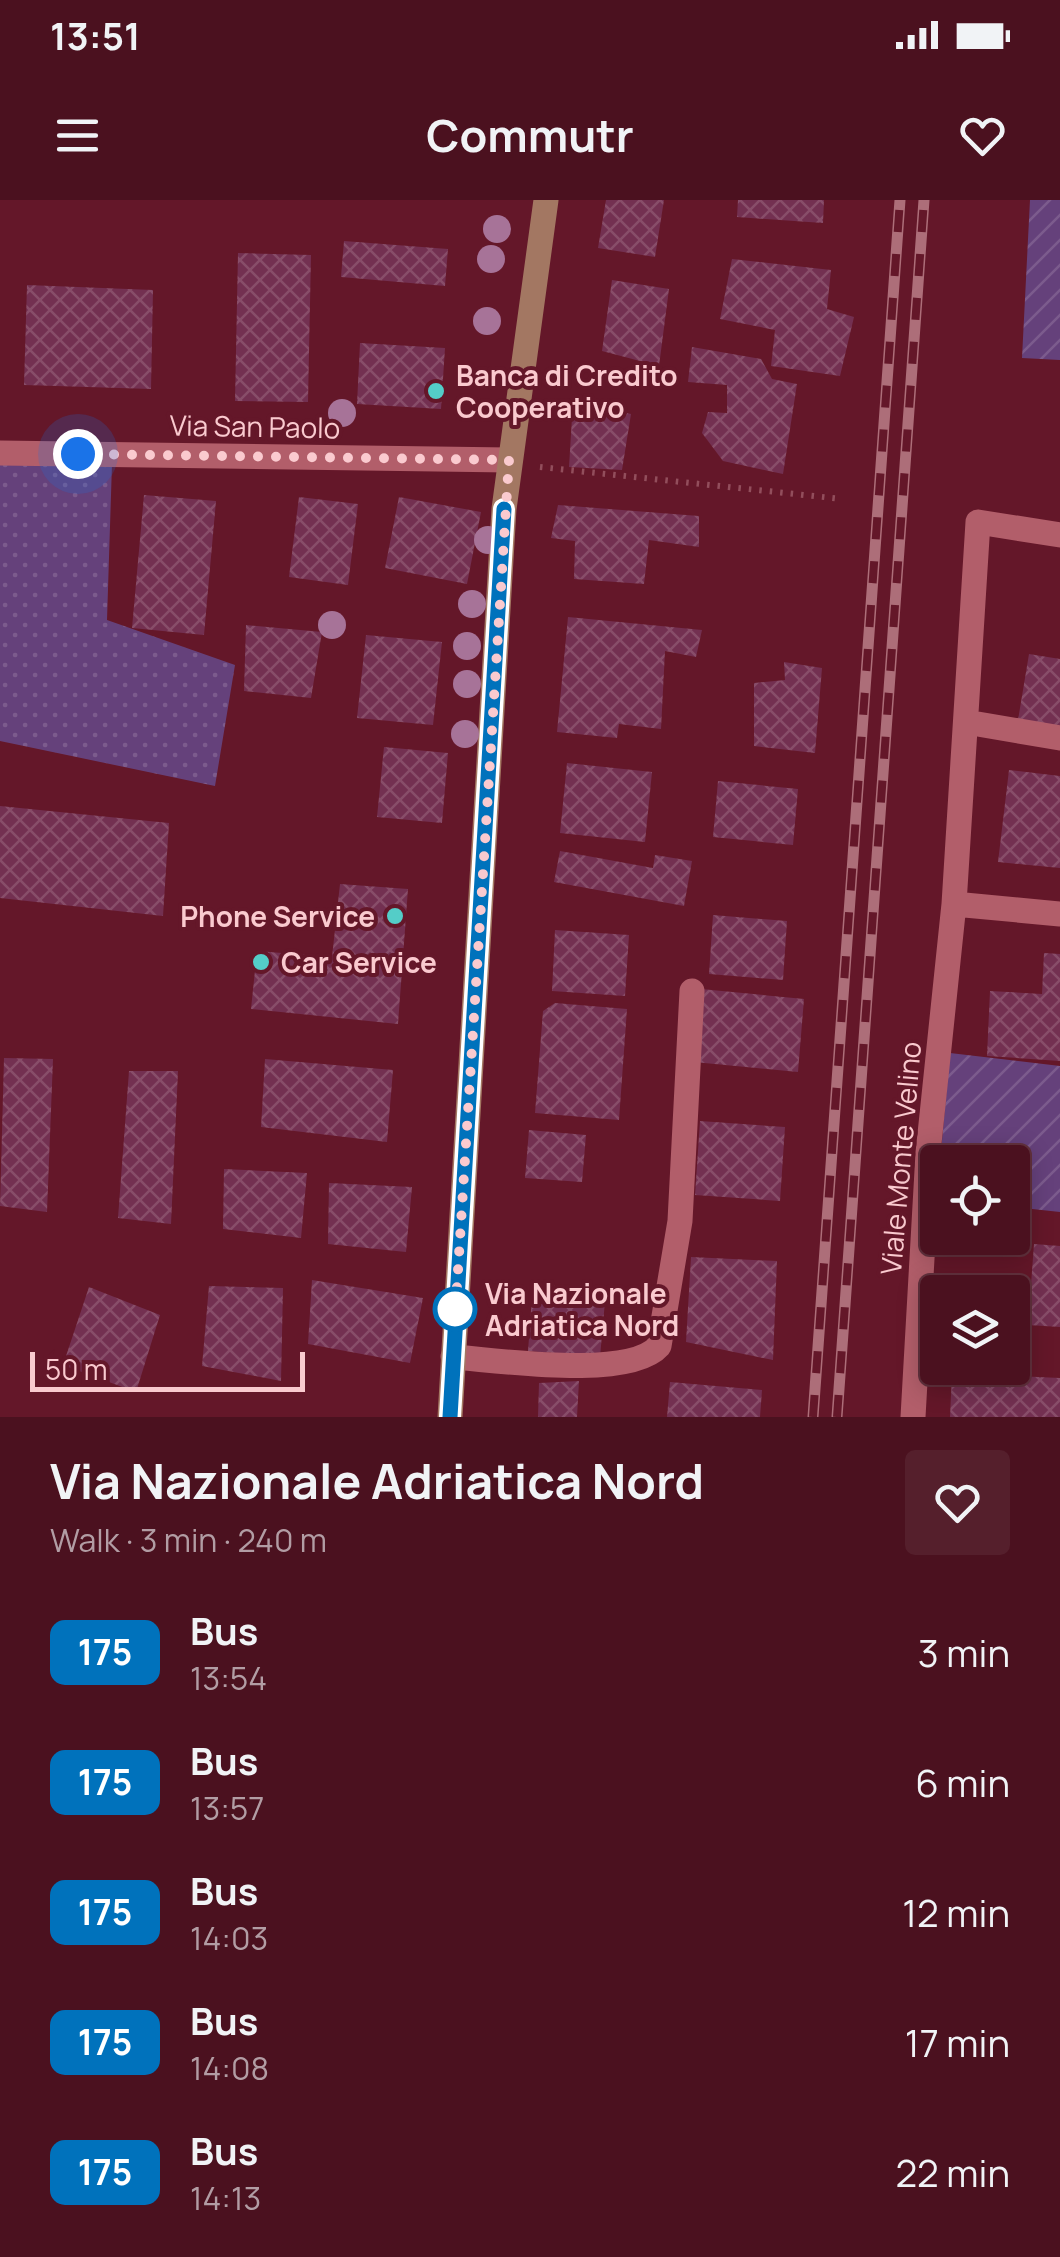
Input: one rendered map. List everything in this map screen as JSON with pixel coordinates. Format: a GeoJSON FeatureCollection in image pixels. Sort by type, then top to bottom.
{"type":"FeatureCollection","features":[{"type":"Feature","properties":{"kind":"main road"},"geometry":{"type":"LineString","coordinates":[[450,1417],[504,509],[546,200]]}},
{"type":"Feature","properties":{"kind":"street","name":"Via San Paolo"},"geometry":{"type":"LineString","coordinates":[[0,453],[509,460]]}},
{"type":"Feature","properties":{"kind":"street","name":"Viale Monte Velino"},"geometry":{"type":"LineString","coordinates":[[913,1417],[928,1154],[954,904],[978,522],[1060,535]]}},
{"type":"Feature","properties":{"kind":"street"},"geometry":{"type":"LineString","coordinates":[[966,722],[1060,738]]}},
{"type":"Feature","properties":{"kind":"street"},"geometry":{"type":"LineString","coordinates":[[954,904],[1060,914]]}},
{"type":"Feature","properties":{"kind":"street"},"geometry":{"type":"LineString","coordinates":[[453,1357],[588,1364],[642,1359],[658,1346],[680,1221],[692,991]]}},
{"type":"Feature","properties":{"kind":"path"},"geometry":{"type":"LineString","coordinates":[[509,460],[580,474],[842,499]]}},
{"type":"Feature","properties":{"kind":"shaded area"},"geometry":{"type":"Polygon","coordinates":[[[1030,200],[1060,200],[1060,360],[1022,358],[1030,200]]]}},
{"type":"Feature","properties":{"kind":"shaded area"},"geometry":{"type":"Polygon","coordinates":[[[0,460],[112,464],[107,620],[235,665],[215,786],[0,741],[0,460]]]}},
{"type":"Feature","properties":{"kind":"shaded area"},"geometry":{"type":"Polygon","coordinates":[[[950,1053],[1060,1066],[1060,1212],[1030,1209],[1030,1145],[942,1145],[950,1053]]]}},
{"type":"Feature","properties":{"kind":"building"},"geometry":{"type":"Polygon","coordinates":[[[606,200],[664,200],[655,257],[598,248],[606,200]]]}},
{"type":"Feature","properties":{"kind":"building"},"geometry":{"type":"Polygon","coordinates":[[[738,200],[824,200],[823,223],[737,217],[738,200]]]}},
{"type":"Feature","properties":{"kind":"building"},"geometry":{"type":"Polygon","coordinates":[[[344,241],[448,249],[445,286],[341,277],[344,241]]]}},
{"type":"Feature","properties":{"kind":"building"},"geometry":{"type":"Polygon","coordinates":[[[238,253],[311,255],[308,402],[235,401],[238,253]]]}},
{"type":"Feature","properties":{"kind":"building"},"geometry":{"type":"Polygon","coordinates":[[[732,259],[831,270],[827,309],[854,317],[840,376],[771,366],[775,330],[720,319],[732,259]]]}},
{"type":"Feature","properties":{"kind":"building"},"geometry":{"type":"Polygon","coordinates":[[[612,280],[669,289],[659,366],[602,351],[612,280]]]}},
{"type":"Feature","properties":{"kind":"building"},"geometry":{"type":"Polygon","coordinates":[[[27,285],[153,290],[151,389],[24,385],[27,285]]]}},
{"type":"Feature","properties":{"kind":"building"},"geometry":{"type":"Polygon","coordinates":[[[360,343],[445,348],[441,409],[357,404],[360,343]]]}},
{"type":"Feature","properties":{"kind":"building"},"geometry":{"type":"Polygon","coordinates":[[[692,347],[761,359],[772,379],[797,384],[783,474],[723,461],[702,433],[708,412],[727,413],[727,385],[688,382],[692,347]]]}},
{"type":"Feature","properties":{"kind":"building"},"geometry":{"type":"Polygon","coordinates":[[[573,401],[631,414],[622,470],[569,467],[573,401]]]}},
{"type":"Feature","properties":{"kind":"building"},"geometry":{"type":"Polygon","coordinates":[[[144,495],[216,501],[204,635],[132,628],[144,495]]]}},
{"type":"Feature","properties":{"kind":"building"},"geometry":{"type":"Polygon","coordinates":[[[299,497],[358,504],[348,585],[289,577],[299,497]]]}},
{"type":"Feature","properties":{"kind":"building"},"geometry":{"type":"Polygon","coordinates":[[[399,497],[481,512],[467,584],[385,568],[399,497]]]}},
{"type":"Feature","properties":{"kind":"building"},"geometry":{"type":"Polygon","coordinates":[[[558,505],[699,516],[699,547],[649,540],[644,584],[574,579],[575,541],[551,538],[558,505]]]}},
{"type":"Feature","properties":{"kind":"building"},"geometry":{"type":"Polygon","coordinates":[[[568,617],[702,630],[696,657],[665,651],[661,729],[619,724],[617,738],[557,732],[568,617]]]}},
{"type":"Feature","properties":{"kind":"building"},"geometry":{"type":"Polygon","coordinates":[[[246,625],[322,632],[311,698],[244,691],[246,625]]]}},
{"type":"Feature","properties":{"kind":"building"},"geometry":{"type":"Polygon","coordinates":[[[366,635],[442,642],[433,725],[357,718],[366,635]]]}},
{"type":"Feature","properties":{"kind":"building"},"geometry":{"type":"Polygon","coordinates":[[[1029,654],[1060,659],[1060,728],[1018,720],[1029,654]]]}},
{"type":"Feature","properties":{"kind":"building"},"geometry":{"type":"Polygon","coordinates":[[[784,662],[822,668],[815,753],[754,746],[754,683],[785,680],[784,662]]]}},
{"type":"Feature","properties":{"kind":"building"},"geometry":{"type":"Polygon","coordinates":[[[384,747],[448,753],[442,823],[377,817],[384,747]]]}},
{"type":"Feature","properties":{"kind":"building"},"geometry":{"type":"Polygon","coordinates":[[[567,763],[652,772],[645,842],[560,833],[567,763]]]}},
{"type":"Feature","properties":{"kind":"building"},"geometry":{"type":"Polygon","coordinates":[[[1009,770],[1060,776],[1060,868],[998,862],[1009,770]]]}},
{"type":"Feature","properties":{"kind":"building"},"geometry":{"type":"Polygon","coordinates":[[[718,781],[798,789],[793,845],[713,837],[718,781]]]}},
{"type":"Feature","properties":{"kind":"building"},"geometry":{"type":"Polygon","coordinates":[[[0,806],[169,823],[163,916],[0,898],[0,806]]]}},
{"type":"Feature","properties":{"kind":"building"},"geometry":{"type":"Polygon","coordinates":[[[560,851],[653,868],[655,855],[692,861],[684,906],[554,882],[560,851]]]}},
{"type":"Feature","properties":{"kind":"building"},"geometry":{"type":"Polygon","coordinates":[[[340,884],[408,889],[398,1024],[251,1009],[257,951],[332,957],[340,884]]]}},
{"type":"Feature","properties":{"kind":"building"},"geometry":{"type":"Polygon","coordinates":[[[713,915],[787,921],[783,980],[709,974],[713,915]]]}},
{"type":"Feature","properties":{"kind":"building"},"geometry":{"type":"Polygon","coordinates":[[[555,930],[629,935],[625,996],[552,991],[555,930]]]}},
{"type":"Feature","properties":{"kind":"building"},"geometry":{"type":"Polygon","coordinates":[[[1044,953],[1060,954],[1060,1061],[987,1056],[990,991],[1042,994],[1044,953]]]}},
{"type":"Feature","properties":{"kind":"building"},"geometry":{"type":"Polygon","coordinates":[[[701,989],[804,999],[798,1072],[694,1062],[701,989]]]}},
{"type":"Feature","properties":{"kind":"building"},"geometry":{"type":"Polygon","coordinates":[[[555,1003],[627,1009],[619,1120],[535,1113],[543,1011],[555,1003]]]}},
{"type":"Feature","properties":{"kind":"building"},"geometry":{"type":"Polygon","coordinates":[[[4,1058],[53,1059],[47,1212],[0,1206],[4,1058]]]}},
{"type":"Feature","properties":{"kind":"building"},"geometry":{"type":"Polygon","coordinates":[[[265,1059],[393,1070],[387,1142],[261,1127],[265,1059]]]}},
{"type":"Feature","properties":{"kind":"building"},"geometry":{"type":"Polygon","coordinates":[[[129,1071],[178,1071],[171,1224],[118,1218],[129,1071]]]}},
{"type":"Feature","properties":{"kind":"building"},"geometry":{"type":"Polygon","coordinates":[[[700,1121],[785,1127],[780,1201],[695,1195],[700,1121]]]}},
{"type":"Feature","properties":{"kind":"building"},"geometry":{"type":"Polygon","coordinates":[[[529,1130],[586,1135],[582,1182],[525,1178],[529,1130]]]}},
{"type":"Feature","properties":{"kind":"building"},"geometry":{"type":"Polygon","coordinates":[[[224,1169],[307,1173],[301,1238],[223,1229],[224,1169]]]}},
{"type":"Feature","properties":{"kind":"building"},"geometry":{"type":"Polygon","coordinates":[[[329,1183],[412,1187],[406,1252],[328,1244],[329,1183]]]}},
{"type":"Feature","properties":{"kind":"building"},"geometry":{"type":"Polygon","coordinates":[[[1034,1244],[1060,1246],[1060,1327],[1030,1325],[1034,1244]]]}},
{"type":"Feature","properties":{"kind":"building"},"geometry":{"type":"Polygon","coordinates":[[[691,1257],[777,1261],[773,1360],[686,1342],[691,1257]]]}},
{"type":"Feature","properties":{"kind":"building"},"geometry":{"type":"Polygon","coordinates":[[[312,1280],[423,1298],[410,1363],[308,1344],[312,1280]]]}},
{"type":"Feature","properties":{"kind":"building"},"geometry":{"type":"Polygon","coordinates":[[[533,1284],[606,1290],[600,1357],[528,1351],[533,1284]]]}},
{"type":"Feature","properties":{"kind":"building"},"geometry":{"type":"Polygon","coordinates":[[[209,1286],[283,1288],[281,1381],[202,1366],[209,1286]]]}},
{"type":"Feature","properties":{"kind":"building"},"geometry":{"type":"Polygon","coordinates":[[[89,1287],[160,1315],[136,1392],[63,1365],[89,1287]]]}},
{"type":"Feature","properties":{"kind":"building"},"geometry":{"type":"Polygon","coordinates":[[[1030,1377],[1060,1378],[1060,1417],[950,1417],[951,1385],[1030,1385],[1030,1377]]]}},
{"type":"Feature","properties":{"kind":"building"},"geometry":{"type":"Polygon","coordinates":[[[579,1381],[577,1417],[538,1417],[539,1383],[579,1381]]]}},
{"type":"Feature","properties":{"kind":"building"},"geometry":{"type":"Polygon","coordinates":[[[670,1382],[762,1390],[760,1417],[667,1417],[670,1382]]]}},
{"type":"Feature","properties":{"kind":"railway"},"geometry":{"type":"LineString","coordinates":[[813,1417],[900,200]]}},
{"type":"Feature","properties":{"kind":"railway"},"geometry":{"type":"LineString","coordinates":[[837,1417],[924,200]]}},
{"type":"Feature","properties":{"kind":"bus line","name":"175"},"geometry":{"type":"LineString","coordinates":[[450,1417],[486,865],[504,509]]}},
{"type":"Feature","properties":{"kind":"place","name":"Banca di Credito Cooperativo"},"geometry":{"type":"Point","coordinates":[436,391]}},
{"type":"Feature","properties":{"kind":"place","name":"Phone Service"},"geometry":{"type":"Point","coordinates":[395,916]}},
{"type":"Feature","properties":{"kind":"place","name":"Car Service"},"geometry":{"type":"Point","coordinates":[261,962]}},
{"type":"Feature","properties":{"kind":"place","name":"Via Nazionale Adriatica Nord"},"geometry":{"type":"Point","coordinates":[455,1309]}},
{"type":"Feature","properties":{"kind":"route"},"geometry":{"type":"LineString","coordinates":[[78,454],[509,460],[455,1318],[455,1309]]}}]}
